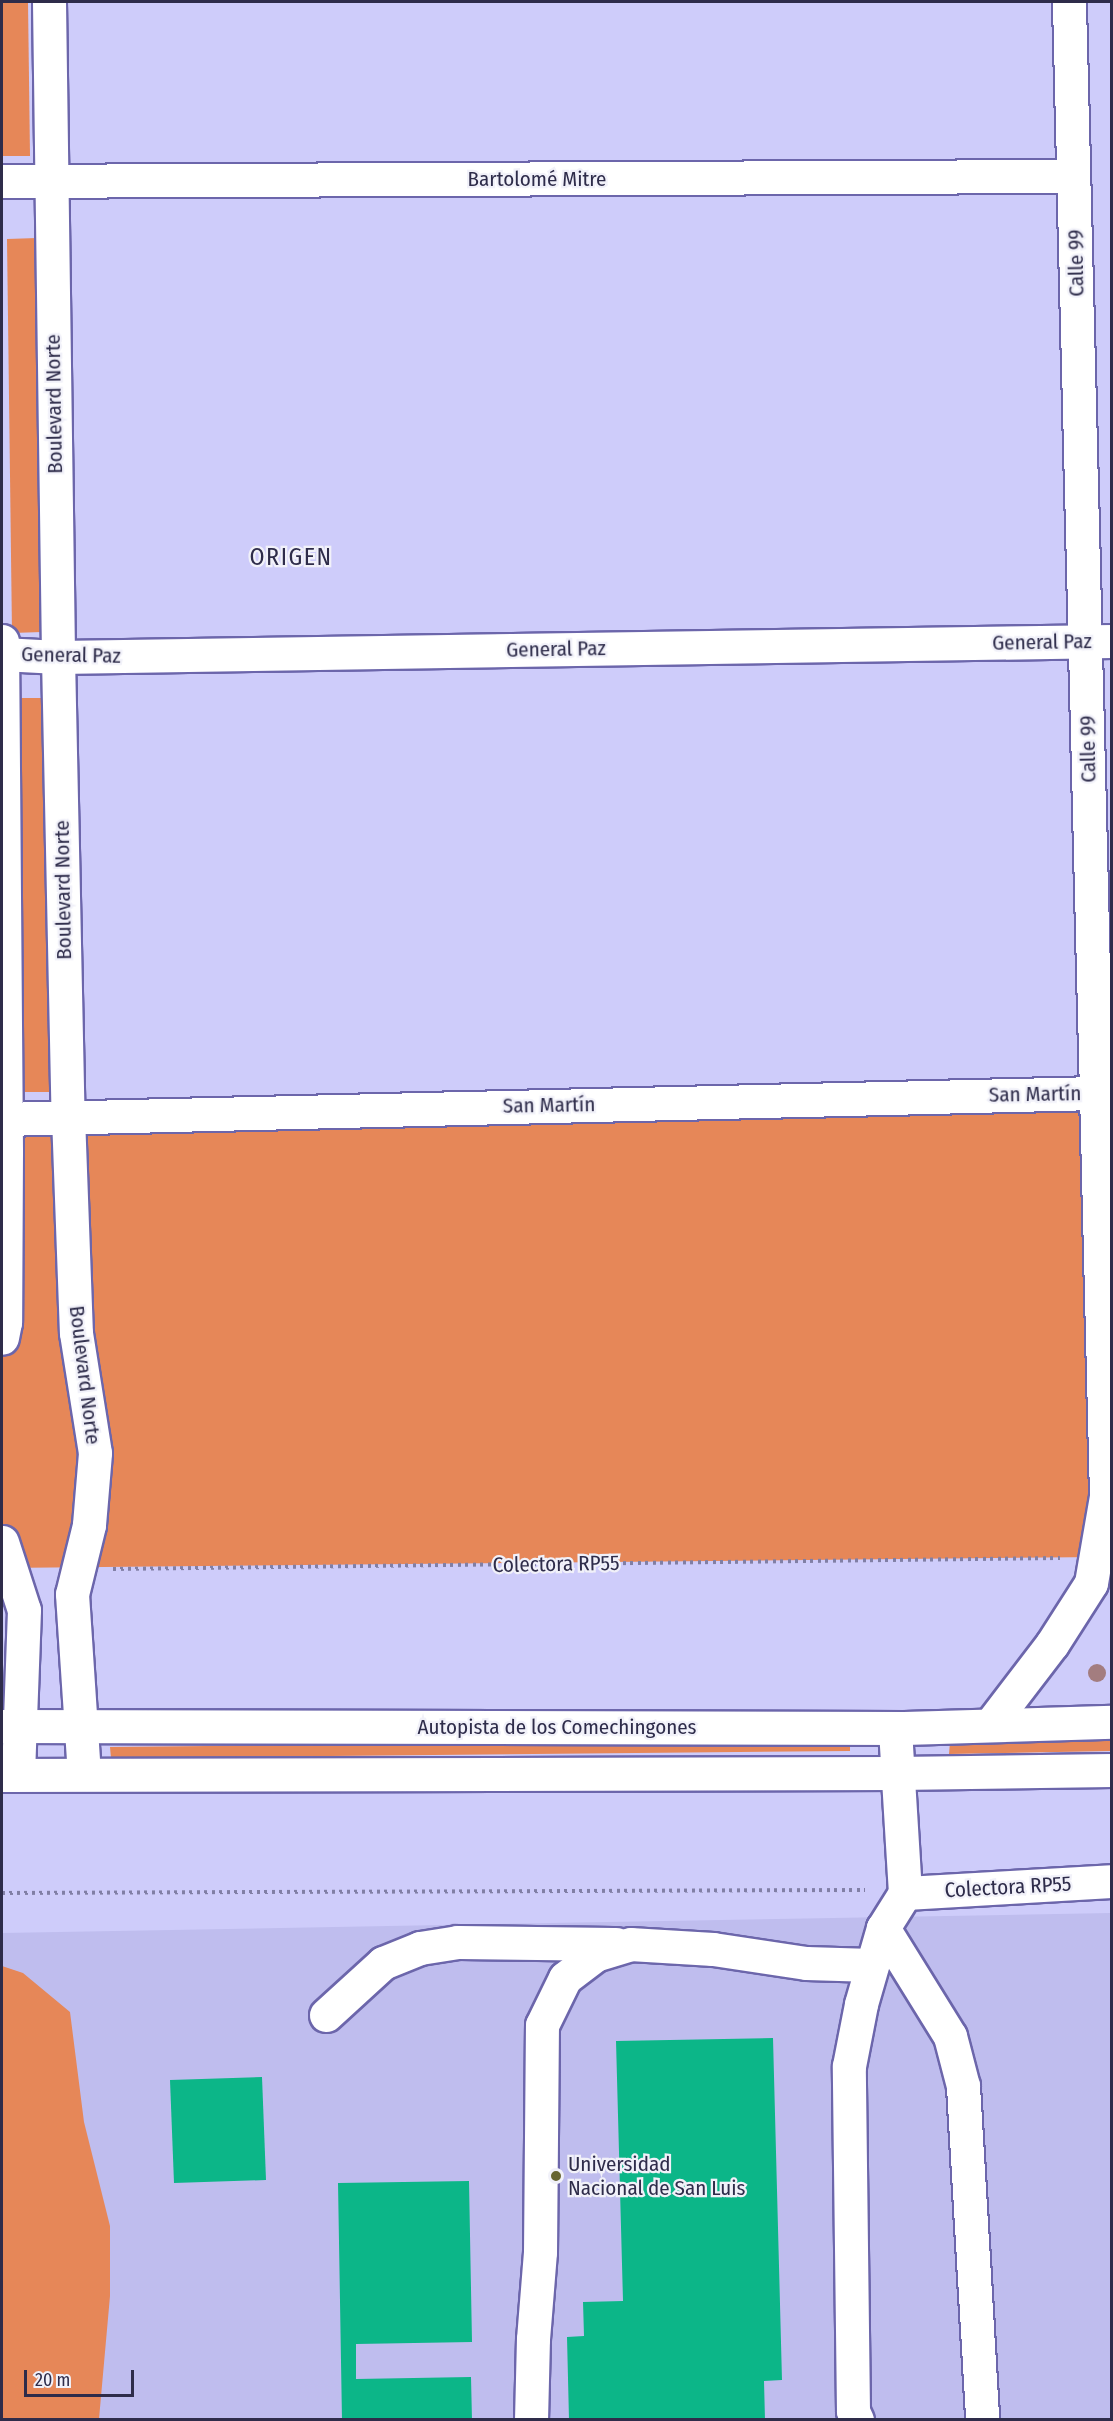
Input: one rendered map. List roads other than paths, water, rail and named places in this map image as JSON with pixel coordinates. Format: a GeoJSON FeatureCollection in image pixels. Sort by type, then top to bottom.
{"type":"FeatureCollection","features":[{"type":"Feature","properties":{"kind":"street","name":"Boulevard Norte"},"geometry":{"type":"LineString","coordinates":[[49,2],[57,657],[68,1116],[76,1333],[95,1453],[89,1525],[72,1594],[84,1774]]}},
{"type":"Feature","properties":{"kind":"street","name":"Calle 99"},"geometry":{"type":"LineString","coordinates":[[990,1725],[1052,1644],[1091,1583],[1109,1505],[1096,1093],[1098,641],[1073,176],[1069,2]]}},
{"type":"Feature","properties":{"kind":"street","name":"Bartolomé Mitre"},"geometry":{"type":"LineString","coordinates":[[2,181],[1073,176]]}},
{"type":"Feature","properties":{"kind":"street"},"geometry":{"type":"LineString","coordinates":[[2,641],[4,1119],[4,1322],[2,1338]]}},
{"type":"Feature","properties":{"kind":"street","name":"General Paz"},"geometry":{"type":"LineString","coordinates":[[2,654],[57,657],[1098,641]]}},
{"type":"Feature","properties":{"kind":"street","name":"San Martín"},"geometry":{"type":"LineString","coordinates":[[4,1119],[1096,1093]]}},
{"type":"Feature","properties":{"kind":"street"},"geometry":{"type":"LineString","coordinates":[[2,1542],[24,1610],[11,1726],[10,1775],[897,1773],[1112,1770]]}},
{"type":"Feature","properties":{"kind":"street","name":"Autopista de los Comechingones"},"geometry":{"type":"LineString","coordinates":[[11,1726],[894,1728],[1112,1722]]}},
{"type":"Feature","properties":{"kind":"street"},"geometry":{"type":"LineString","coordinates":[[857,2420],[854,2411],[849,2066],[861,2004],[883,1928],[905,1893],[894,1728]]}},
{"type":"Feature","properties":{"kind":"street","name":"Colectora RP55"},"geometry":{"type":"LineString","coordinates":[[905,1893],[1112,1881]]}},
{"type":"Feature","properties":{"kind":"street"},"geometry":{"type":"LineString","coordinates":[[883,1928],[950,2036],[963,2086],[982,2420]]}},
{"type":"Feature","properties":{"kind":"street"},"geometry":{"type":"LineString","coordinates":[[326,2014],[382,1963],[420,1948],[457,1942],[630,1944],[713,1949],[806,1963],[872,1965]]}},
{"type":"Feature","properties":{"kind":"street"},"geometry":{"type":"LineString","coordinates":[[531,2420],[533,2339],[540,2252],[542,2025],[565,1977],[595,1955],[630,1944]]}},
{"type":"Feature","properties":{"kind":"place","name":"Universidad Nacional de San Luis"},"geometry":{"type":"Point","coordinates":[556,2176]}},
{"type":"Feature","properties":{"kind":"district","name":"ORIGEN"},"geometry":{"type":"Point","coordinates":[291,558]}}]}
